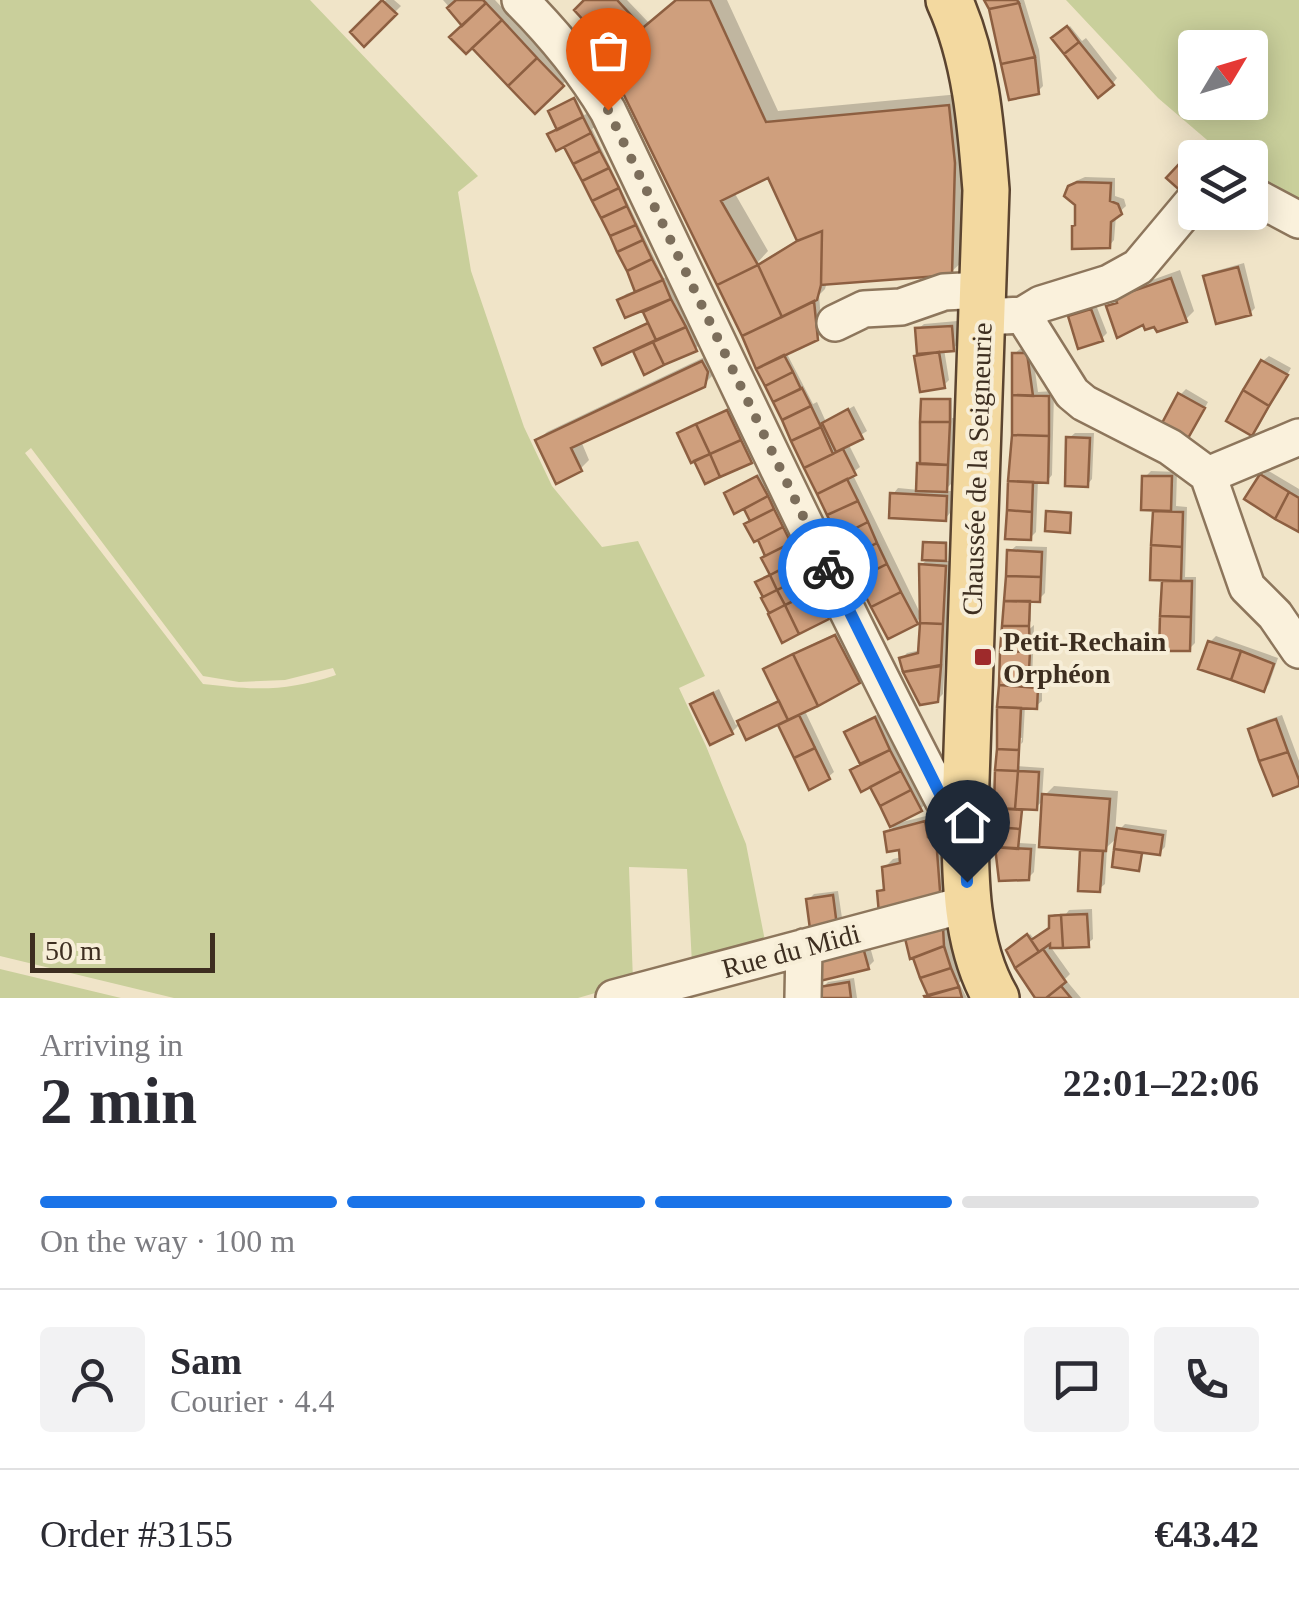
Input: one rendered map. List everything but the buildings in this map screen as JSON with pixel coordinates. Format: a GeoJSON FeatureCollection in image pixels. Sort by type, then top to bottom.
{"type":"FeatureCollection","features":[{"type":"Feature","properties":{"kind":"main road","name":"Chaussée de la Seigneurie"},"geometry":{"type":"LineString","coordinates":[[949,0],[968,54],[983,151],[996,307],[965,810],[969,907],[981,966],[996,998]]}},
{"type":"Feature","properties":{"kind":"street"},"geometry":{"type":"LineString","coordinates":[[538,6],[608,110],[775,461],[943,800],[965,810]]}},
{"type":"Feature","properties":{"kind":"street"},"geometry":{"type":"LineString","coordinates":[[1268,204],[1299,220]]}},
{"type":"Feature","properties":{"kind":"street"},"geometry":{"type":"LineString","coordinates":[[835,324],[864,309],[901,306],[944,292],[996,307],[1042,304],[1109,283],[1138,267],[1178,219]]}},
{"type":"Feature","properties":{"kind":"street"},"geometry":{"type":"LineString","coordinates":[[996,307],[1084,404],[1170,448],[1208,475],[1247,587],[1276,615],[1299,650]]}},
{"type":"Feature","properties":{"kind":"street"},"geometry":{"type":"LineString","coordinates":[[1208,475],[1299,437]]}},
{"type":"Feature","properties":{"kind":"street","name":"Rue du Midi"},"geometry":{"type":"LineString","coordinates":[[614,998],[952,908],[969,907]]}},
{"type":"Feature","properties":{"kind":"street"},"geometry":{"type":"LineString","coordinates":[[803,998],[804,947]]}},
{"type":"Feature","properties":{"kind":"green space"},"geometry":{"type":"Polygon","coordinates":[[[0,0],[310,0],[478,176],[458,192],[471,271],[524,427],[552,486],[602,547],[638,541],[705,676],[679,688],[746,844],[767,951],[692,964],[687,869],[629,867],[633,982],[578,998],[174,998],[0,956],[0,0]],[[31,448],[25,453],[203,684],[270,688],[336,675],[333,668],[285,680],[239,682],[203,676],[31,448]]]}},
{"type":"Feature","properties":{"kind":"green space"},"geometry":{"type":"Polygon","coordinates":[[[1066,0],[1299,0],[1299,214],[1268,191],[1268,140],[1207,140],[1184,120],[1268,120],[1268,30],[1178,30],[1178,115],[1066,0]]]}},
{"type":"Feature","properties":{"kind":"green space"},"geometry":{"type":"Polygon","coordinates":[[[0,969],[121,998],[0,998],[0,969]]]}},
{"type":"Feature","properties":{"kind":"way so far"},"geometry":{"type":"LineString","coordinates":[[608,110],[828,568]]}},
{"type":"Feature","properties":{"kind":"place","name":"Petit-Rechain Orphéon"},"geometry":{"type":"Point","coordinates":[983,657]}},
{"type":"Feature","properties":{"kind":"route"},"geometry":{"type":"LineString","coordinates":[[828,568],[943,800],[965,810],[967,882]]}}]}
